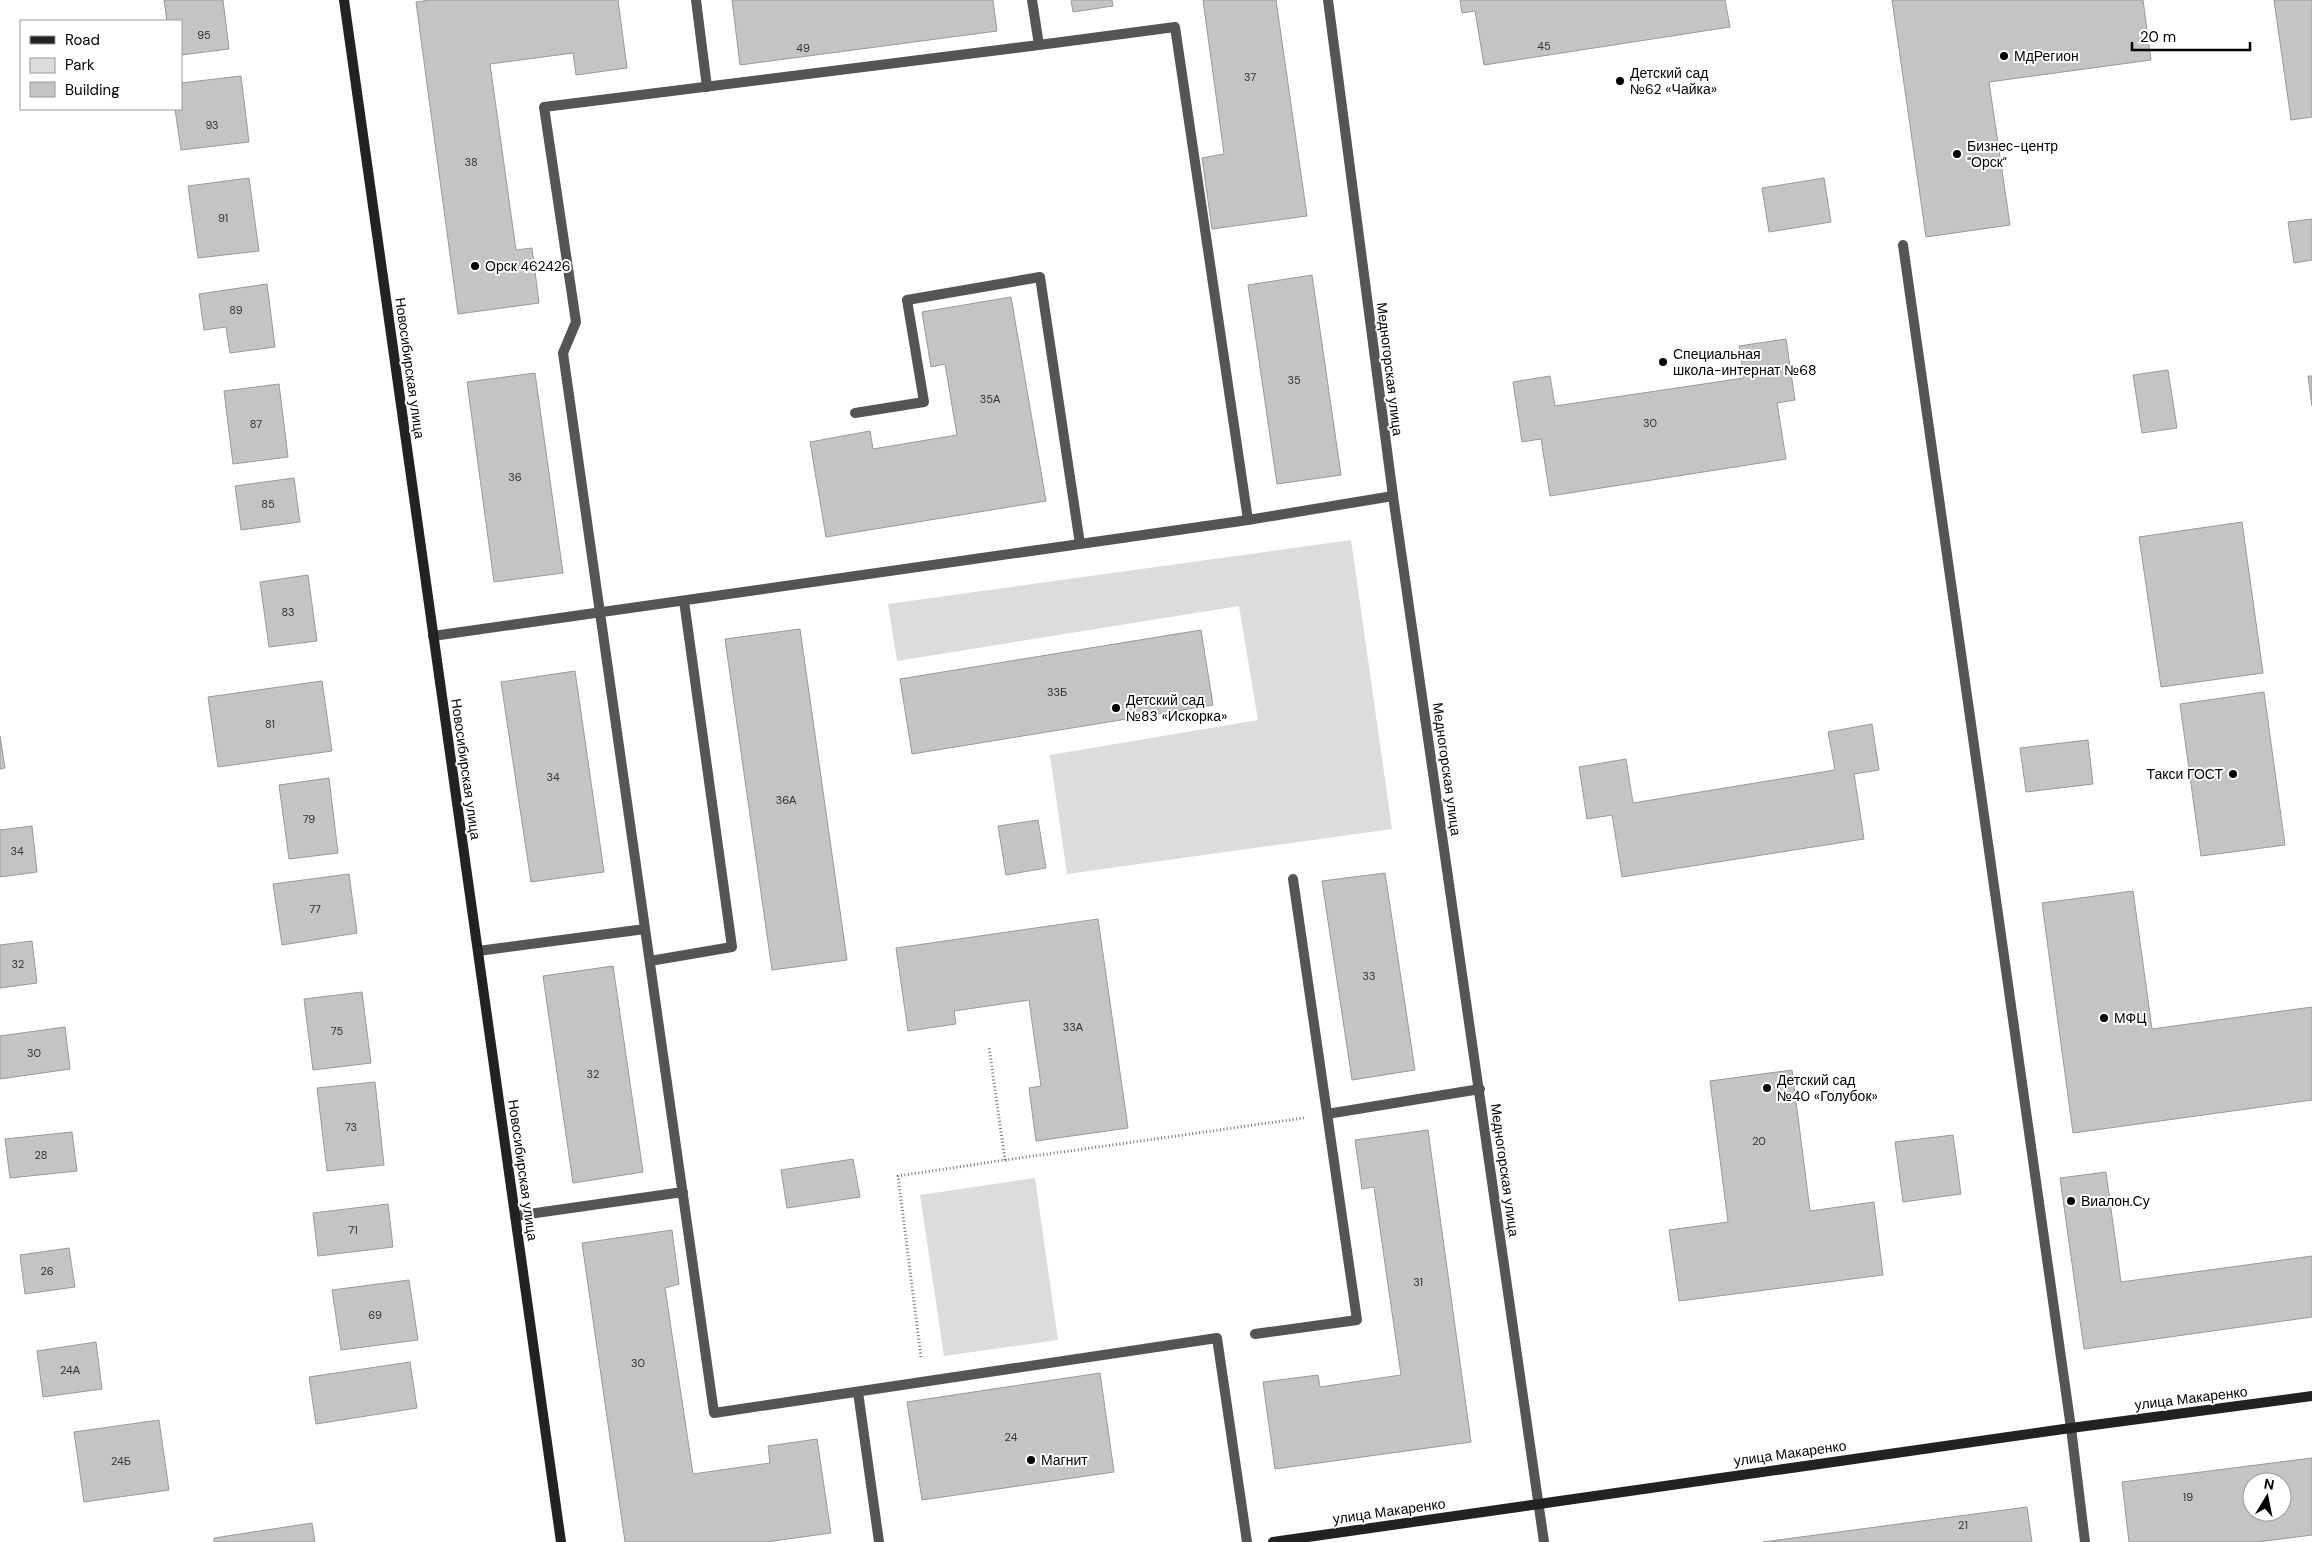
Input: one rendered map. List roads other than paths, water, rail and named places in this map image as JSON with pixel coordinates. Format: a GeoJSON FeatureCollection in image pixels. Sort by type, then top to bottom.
{"type":"FeatureCollection","features":[{"type":"Feature","properties":{"kind":"main road","name":"Новосибирская улица"},"geometry":{"type":"LineString","coordinates":[[344,0],[561,1542]]}},
{"type":"Feature","properties":{"kind":"main road","name":"улица Макаренко"},"geometry":{"type":"LineString","coordinates":[[1273,1542],[2071,1428],[2312,1396]]}},
{"type":"Feature","properties":{"kind":"street"},"geometry":{"type":"LineString","coordinates":[[696,0],[707,87]]}},
{"type":"Feature","properties":{"kind":"street"},"geometry":{"type":"LineString","coordinates":[[1032,0],[1038,46]]}},
{"type":"Feature","properties":{"kind":"street","name":"Медногорская улица"},"geometry":{"type":"LineString","coordinates":[[1328,0],[1393,496],[1544,1542]]}},
{"type":"Feature","properties":{"kind":"street"},"geometry":{"type":"LineString","coordinates":[[1247,1542],[1217,1338],[714,1413],[563,353],[576,322],[544,107],[1038,46],[1175,27],[1248,520]]}},
{"type":"Feature","properties":{"kind":"street"},"geometry":{"type":"LineString","coordinates":[[1902,246],[2071,1428],[2085,1542]]}},
{"type":"Feature","properties":{"kind":"street"},"geometry":{"type":"LineString","coordinates":[[855,413],[924,402],[907,300],[1040,277],[1080,544]]}},
{"type":"Feature","properties":{"kind":"street"},"geometry":{"type":"LineString","coordinates":[[433,636],[1248,520],[1393,496]]}},
{"type":"Feature","properties":{"kind":"street"},"geometry":{"type":"LineString","coordinates":[[650,961],[732,947],[684,601]]}},
{"type":"Feature","properties":{"kind":"street"},"geometry":{"type":"LineString","coordinates":[[1254,1334],[1357,1320],[1293,879]]}},
{"type":"Feature","properties":{"kind":"street"},"geometry":{"type":"LineString","coordinates":[[478,952],[645,929]]}},
{"type":"Feature","properties":{"kind":"street"},"geometry":{"type":"LineString","coordinates":[[1327,1114],[1480,1089]]}},
{"type":"Feature","properties":{"kind":"street"},"geometry":{"type":"LineString","coordinates":[[515,1216],[683,1192]]}},
{"type":"Feature","properties":{"kind":"street"},"geometry":{"type":"LineString","coordinates":[[858,1392],[879,1542]]}},
{"type":"Feature","properties":{"kind":"place","name":"МдРегион"},"geometry":{"type":"Point","coordinates":[2004,56]}},
{"type":"Feature","properties":{"kind":"place","name":"Детский сад №62 «Чайка»"},"geometry":{"type":"Point","coordinates":[1620,81]}},
{"type":"Feature","properties":{"kind":"place","name":"Бизнес-центр \"Орск\""},"geometry":{"type":"Point","coordinates":[1957,154]}},
{"type":"Feature","properties":{"kind":"place","name":"Орск 462426"},"geometry":{"type":"Point","coordinates":[475,266]}},
{"type":"Feature","properties":{"kind":"place","name":"Специальная школа-интернат №68"},"geometry":{"type":"Point","coordinates":[1663,362]}},
{"type":"Feature","properties":{"kind":"place","name":"Детский сад №83 «Искорка»"},"geometry":{"type":"Point","coordinates":[1116,708]}},
{"type":"Feature","properties":{"kind":"place","name":"Такси ГОСТ"},"geometry":{"type":"Point","coordinates":[2233,774]}},
{"type":"Feature","properties":{"kind":"place","name":"МФЦ"},"geometry":{"type":"Point","coordinates":[2104,1018]}},
{"type":"Feature","properties":{"kind":"place","name":"Детский сад №40 «Голубок»"},"geometry":{"type":"Point","coordinates":[1767,1088]}},
{"type":"Feature","properties":{"kind":"place","name":"Виалон.Су"},"geometry":{"type":"Point","coordinates":[2071,1201]}},
{"type":"Feature","properties":{"kind":"place","name":"Магнит"},"geometry":{"type":"Point","coordinates":[1031,1460]}}]}
